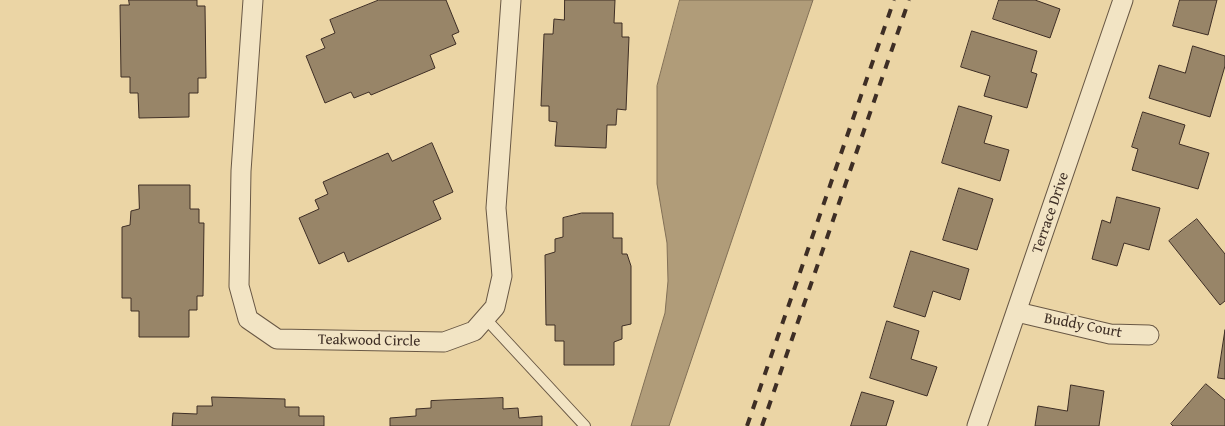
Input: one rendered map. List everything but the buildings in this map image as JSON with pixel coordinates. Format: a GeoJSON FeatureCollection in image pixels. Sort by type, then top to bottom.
{"type":"FeatureCollection","features":[{"type":"Feature","properties":{"kind":"street","name":"Teakwood Circle"},"geometry":{"type":"LineString","coordinates":[[253,0],[241,171],[239,276],[239,286],[248,319],[277,339],[444,342],[474,331],[495,307],[502,276],[496,208],[511,0]]}},
{"type":"Feature","properties":{"kind":"street","name":"Terrace Drive"},"geometry":{"type":"LineString","coordinates":[[977,426],[1123,0]]}},
{"type":"Feature","properties":{"kind":"street","name":"Buddy Court"},"geometry":{"type":"LineString","coordinates":[[1017,312],[1110,334],[1149,335]]}},
{"type":"Feature","properties":{"kind":"lane"},"geometry":{"type":"LineString","coordinates":[[485,318],[584,426]]}},
{"type":"Feature","properties":{"kind":"shaded area"},"geometry":{"type":"Polygon","coordinates":[[[680,0],[813,0],[669,426],[631,426],[665,313],[668,281],[667,243],[657,184],[657,86],[680,0]]]}},
{"type":"Feature","properties":{"kind":"railway"},"geometry":{"type":"LineString","coordinates":[[747,426],[894,0]]}},
{"type":"Feature","properties":{"kind":"railway"},"geometry":{"type":"LineString","coordinates":[[762,426],[909,0]]}}]}
